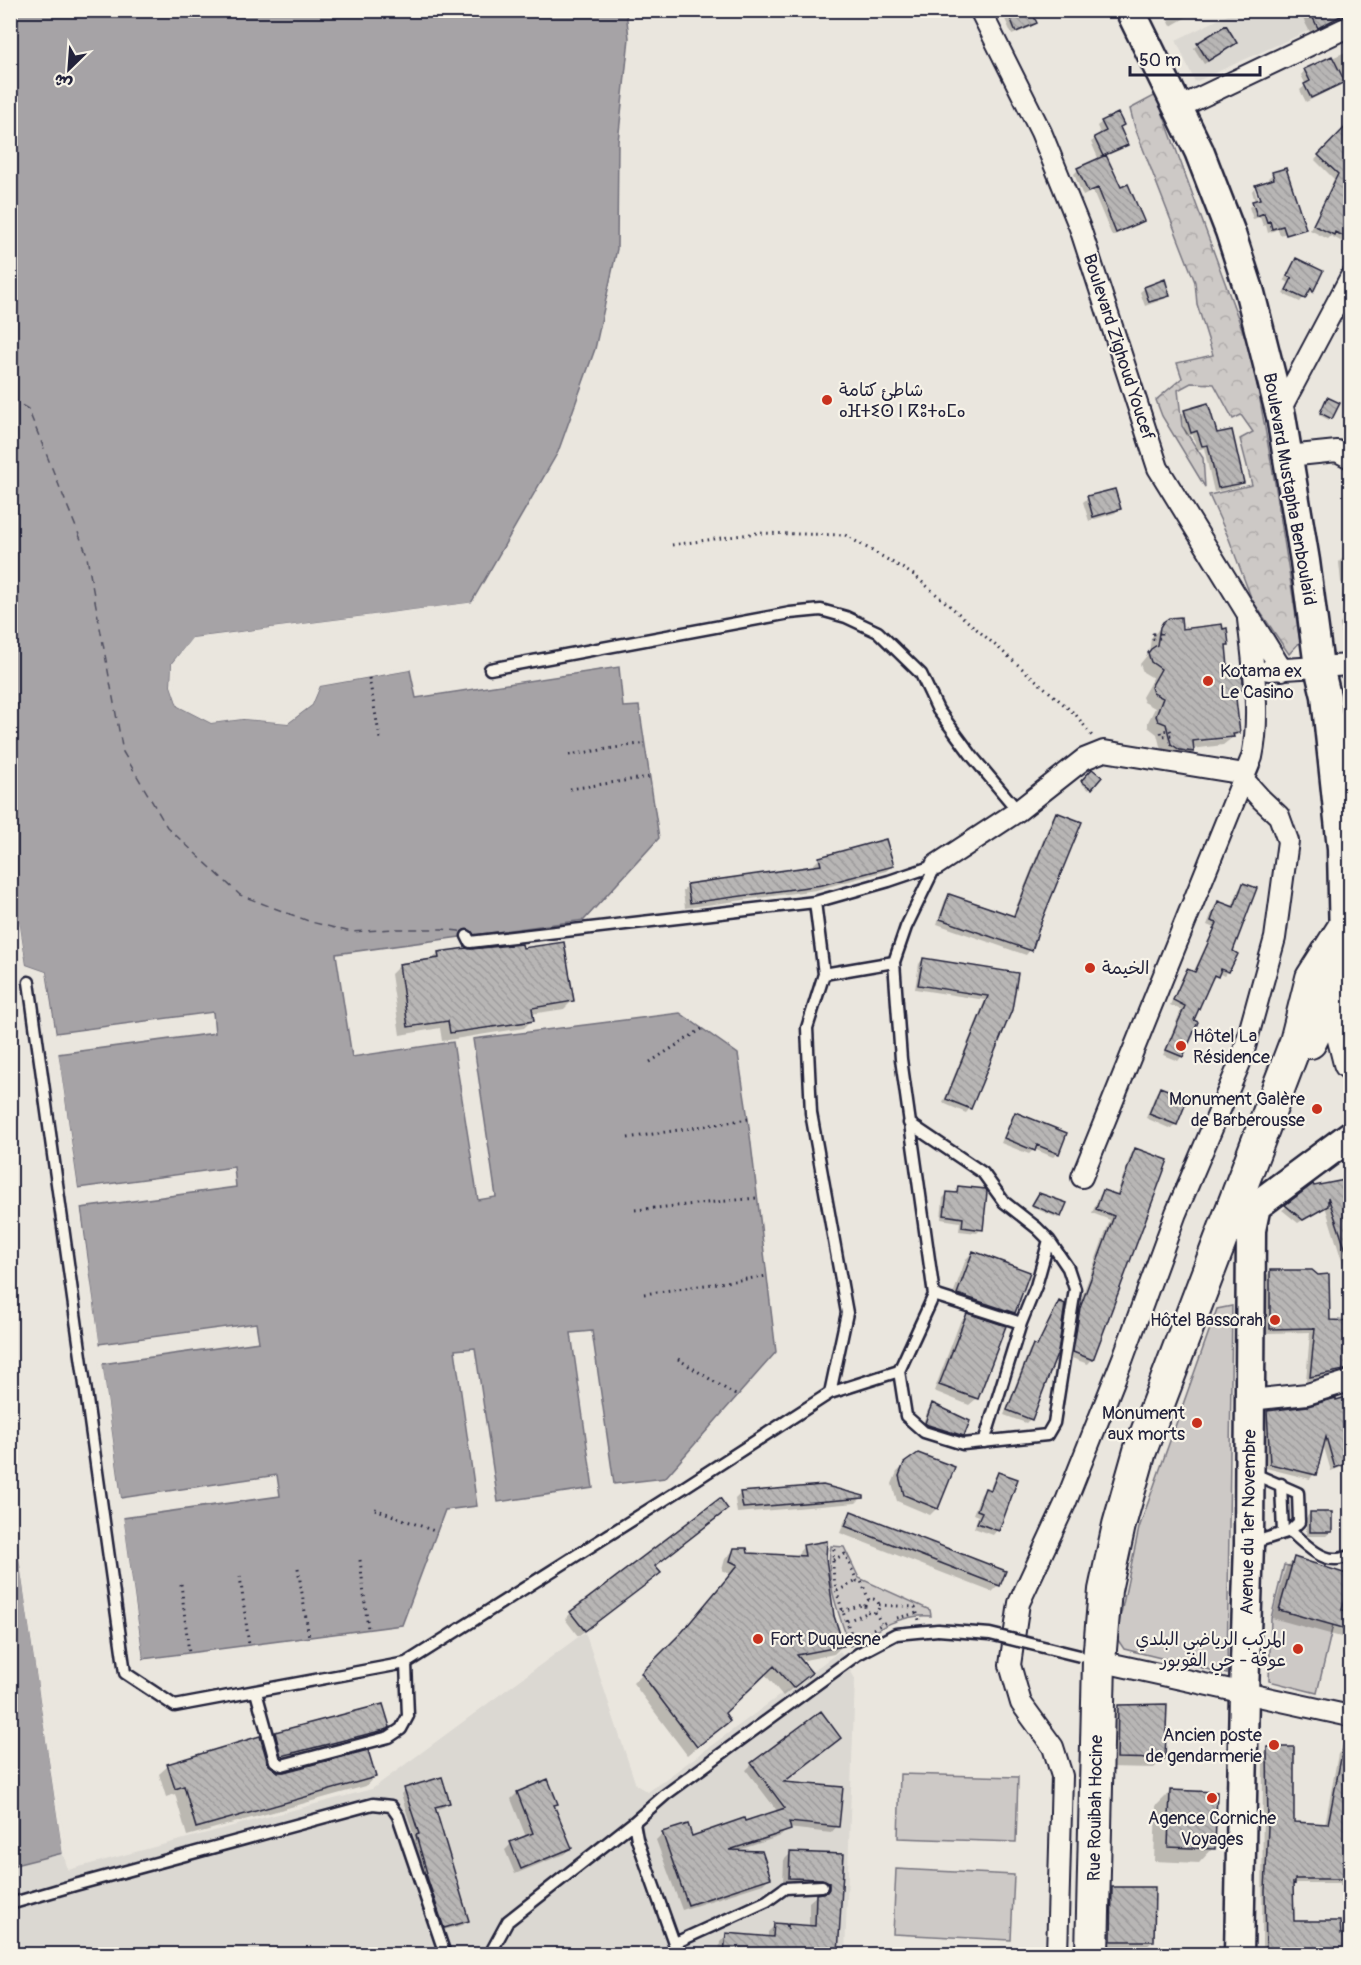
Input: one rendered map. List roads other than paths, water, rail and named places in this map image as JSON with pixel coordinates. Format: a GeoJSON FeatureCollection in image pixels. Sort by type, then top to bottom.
{"type":"FeatureCollection","features":[{"type":"Feature","properties":{"kind":"main road","name":"Boulevard Mustapha Benboulaïd"},"geometry":{"type":"LineString","coordinates":[[1130,10],[1199,152],[1230,231],[1250,293],[1280,410],[1319,667],[1326,696],[1346,858]]}},
{"type":"Feature","properties":{"kind":"main road"},"geometry":{"type":"LineString","coordinates":[[1192,1319],[1237,1244],[1246,1204],[1296,1042],[1335,992],[1347,923],[1346,858]]}},
{"type":"Feature","properties":{"kind":"main road"},"geometry":{"type":"LineString","coordinates":[[1346,858],[1335,992],[1350,1063]]}},
{"type":"Feature","properties":{"kind":"main road"},"geometry":{"type":"LineString","coordinates":[[1192,1319],[1246,1204],[1350,1136]]}},
{"type":"Feature","properties":{"kind":"main road"},"geometry":{"type":"LineString","coordinates":[[1246,1204],[1251,1230],[1251,1306]]}},
{"type":"Feature","properties":{"kind":"main road"},"geometry":{"type":"LineString","coordinates":[[1237,1244],[1251,1306]]}},
{"type":"Feature","properties":{"kind":"main road","name":"Avenue du 1er Novembre"},"geometry":{"type":"LineString","coordinates":[[1239,1954],[1249,1544],[1251,1306]]}},
{"type":"Feature","properties":{"kind":"main road","name":"Rue Rouibah Hocine"},"geometry":{"type":"LineString","coordinates":[[1092,1954],[1089,1659],[1119,1525],[1140,1451],[1192,1319]]}},
{"type":"Feature","properties":{"kind":"street","name":"Boulevard Zighoud Youcef"},"geometry":{"type":"LineString","coordinates":[[980,10],[1041,132],[1080,228],[1158,468],[1282,670]]}},
{"type":"Feature","properties":{"kind":"street"},"geometry":{"type":"LineString","coordinates":[[1178,108],[1350,26]]}},
{"type":"Feature","properties":{"kind":"street"},"geometry":{"type":"LineString","coordinates":[[1280,410],[1350,278]]}},
{"type":"Feature","properties":{"kind":"street"},"geometry":{"type":"LineString","coordinates":[[1288,456],[1337,451],[1350,458]]}},
{"type":"Feature","properties":{"kind":"street"},"geometry":{"type":"LineString","coordinates":[[1082,1177],[1252,757],[1256,740],[1254,671],[1248,614]]}},
{"type":"Feature","properties":{"kind":"street"},"geometry":{"type":"LineString","coordinates":[[1254,671],[1350,665]]}},
{"type":"Feature","properties":{"kind":"street"},"geometry":{"type":"LineString","coordinates":[[936,865],[1018,811],[1084,759],[1104,751],[1244,776],[1261,800],[1279,816],[1288,841],[1275,938],[1242,1058],[1176,1213],[1123,1358],[1065,1504],[1019,1603],[1010,1665],[1021,1703],[1053,1747],[1062,1776],[1057,1954]]}},
{"type":"Feature","properties":{"kind":"street"},"geometry":{"type":"LineString","coordinates":[[1250,1400],[1307,1394],[1350,1381]]}},
{"type":"Feature","properties":{"kind":"street"},"geometry":{"type":"LineString","coordinates":[[1089,1659],[1350,1716]]}},
{"type":"Feature","properties":{"kind":"lane"},"geometry":{"type":"LineString","coordinates":[[490,669],[790,613],[821,610],[846,617],[878,632],[921,674],[938,710],[972,756],[1018,811]]}},
{"type":"Feature","properties":{"kind":"lane"},"geometry":{"type":"LineString","coordinates":[[467,936],[471,942],[815,902],[936,865]]}},
{"type":"Feature","properties":{"kind":"lane"},"geometry":{"type":"LineString","coordinates":[[909,1123],[983,1173],[1004,1202],[1049,1240],[1068,1268],[1075,1289],[1054,1423],[1047,1435],[963,1444],[924,1432],[906,1416],[899,1371],[934,1295],[909,1123],[901,1059],[894,962],[906,927],[936,865]]}},
{"type":"Feature","properties":{"kind":"lane"},"geometry":{"type":"LineString","coordinates":[[815,902],[824,974],[807,1028],[811,1113],[847,1313],[830,1393]]}},
{"type":"Feature","properties":{"kind":"lane"},"geometry":{"type":"LineString","coordinates":[[824,974],[894,962]]}},
{"type":"Feature","properties":{"kind":"lane"},"geometry":{"type":"LineString","coordinates":[[29,982],[125,1673],[175,1706],[406,1663],[830,1393],[899,1371]]}},
{"type":"Feature","properties":{"kind":"lane"},"geometry":{"type":"LineString","coordinates":[[984,1442],[1049,1240]]}},
{"type":"Feature","properties":{"kind":"lane"},"geometry":{"type":"LineString","coordinates":[[934,1295],[1021,1323]]}},
{"type":"Feature","properties":{"kind":"lane"},"geometry":{"type":"LineString","coordinates":[[1248,1471],[1298,1493],[1299,1522],[1287,1532],[1249,1544]]}},
{"type":"Feature","properties":{"kind":"lane"},"geometry":{"type":"LineString","coordinates":[[1281,1484],[1287,1532],[1325,1557],[1334,1559],[1350,1556]]}},
{"type":"Feature","properties":{"kind":"lane"},"geometry":{"type":"LineString","coordinates":[[490,1954],[508,1921],[665,1795],[858,1654],[896,1634],[938,1629],[990,1634],[1089,1659]]}},
{"type":"Feature","properties":{"kind":"lane"},"geometry":{"type":"LineString","coordinates":[[256,1692],[275,1761],[282,1766],[389,1737],[401,1729],[408,1716],[406,1663]]}},
{"type":"Feature","properties":{"kind":"lane"},"geometry":{"type":"LineString","coordinates":[[10,1904],[86,1881],[373,1804],[391,1806],[398,1816],[445,1954]]}},
{"type":"Feature","properties":{"kind":"lane"},"geometry":{"type":"LineString","coordinates":[[634,1822],[637,1839],[676,1949],[767,1901],[785,1888],[822,1886]]}},
{"type":"Feature","properties":{"kind":"place","name":"شاطئ كتامة ⴰⴼⵜⵉⵙ ⵏ ⴽⵓⵜⴰⵎⴰ"},"geometry":{"type":"Point","coordinates":[827,400]}},
{"type":"Feature","properties":{"kind":"place","name":"Kotama ex Le Casino"},"geometry":{"type":"Point","coordinates":[1208,681]}},
{"type":"Feature","properties":{"kind":"place","name":"الخيمة"},"geometry":{"type":"Point","coordinates":[1090,968]}},
{"type":"Feature","properties":{"kind":"place","name":"Hôtel La Résidence"},"geometry":{"type":"Point","coordinates":[1181,1046]}},
{"type":"Feature","properties":{"kind":"place","name":"Monument Galère de Barberousse"},"geometry":{"type":"Point","coordinates":[1317,1109]}},
{"type":"Feature","properties":{"kind":"place","name":"Hôtel Bassorah"},"geometry":{"type":"Point","coordinates":[1275,1320]}},
{"type":"Feature","properties":{"kind":"place","name":"Monument aux morts"},"geometry":{"type":"Point","coordinates":[1197,1423]}},
{"type":"Feature","properties":{"kind":"place","name":"Fort Duquesne"},"geometry":{"type":"Point","coordinates":[758,1639]}},
{"type":"Feature","properties":{"kind":"place","name":"المركب الرياضي البلدي عوقة - حي الفوبور"},"geometry":{"type":"Point","coordinates":[1298,1649]}},
{"type":"Feature","properties":{"kind":"place","name":"Ancien poste de gendarmerie"},"geometry":{"type":"Point","coordinates":[1274,1745]}},
{"type":"Feature","properties":{"kind":"place","name":"Agence Corniche Voyages"},"geometry":{"type":"Point","coordinates":[1212,1798]}}]}
